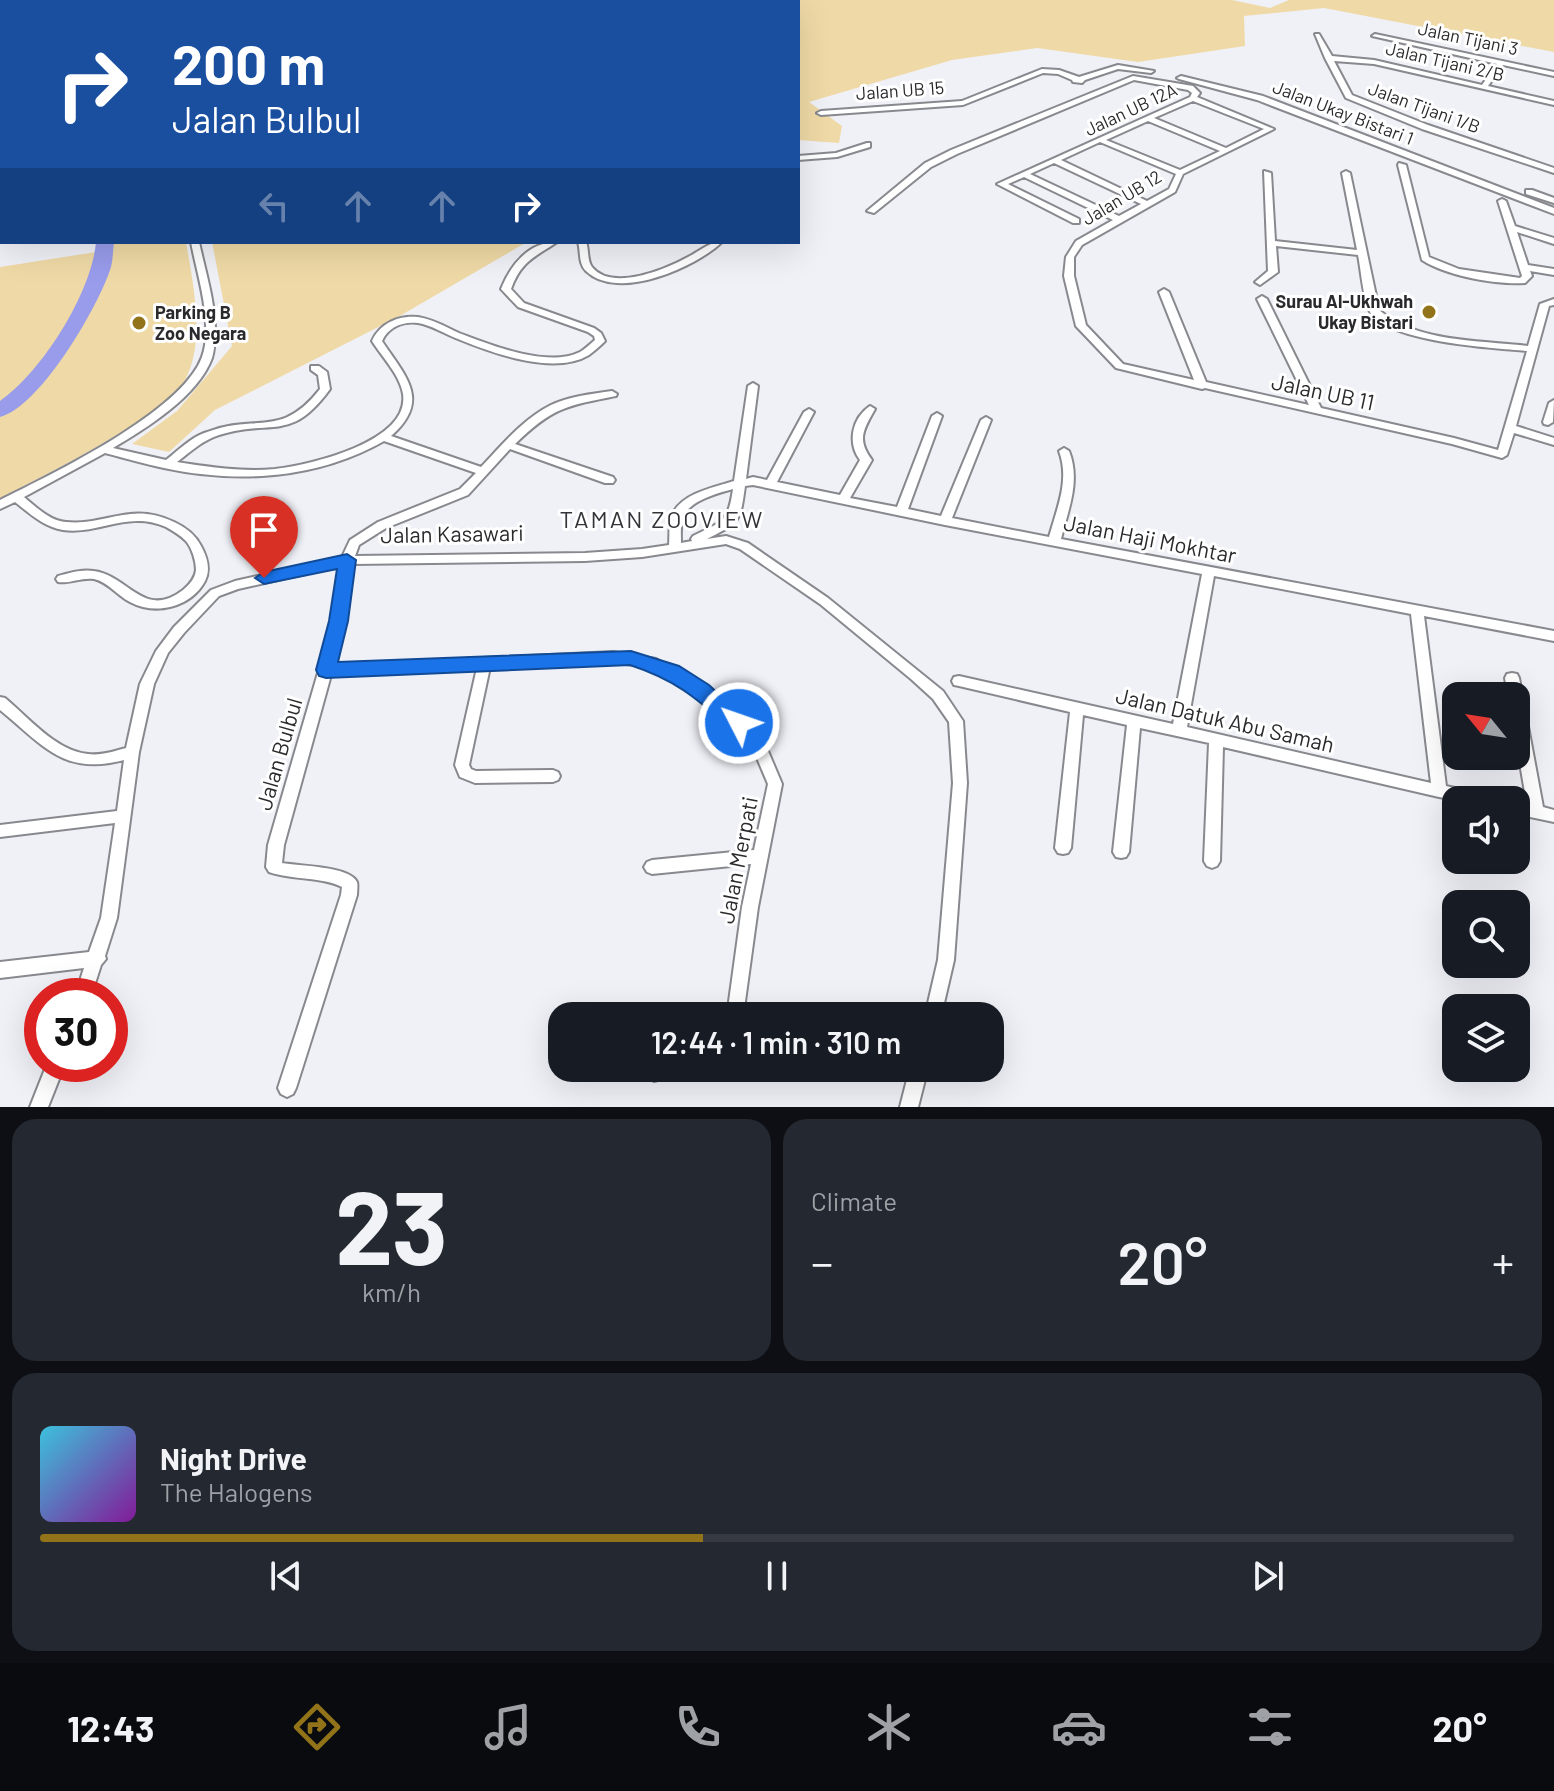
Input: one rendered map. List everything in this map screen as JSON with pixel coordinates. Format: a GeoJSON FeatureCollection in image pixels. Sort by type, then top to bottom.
{"type":"FeatureCollection","features":[{"type":"Feature","properties":{"kind":"street","name":"Jalan Tijani 1/B"},"geometry":{"type":"LineString","coordinates":[[1317,35],[1344,90],[1359,101],[1554,171]]}},
{"type":"Feature","properties":{"kind":"street","name":"Jalan Tijani 3"},"geometry":{"type":"LineString","coordinates":[[1375,36],[1554,74]]}},
{"type":"Feature","properties":{"kind":"street","name":"Jalan Tijani 2/B"},"geometry":{"type":"LineString","coordinates":[[1328,58],[1374,62],[1554,103]]}},
{"type":"Feature","properties":{"kind":"street"},"geometry":{"type":"LineString","coordinates":[[1484,87],[1501,63]]}},
{"type":"Feature","properties":{"kind":"street","name":"Jalan Ukay Bistari 1"},"geometry":{"type":"LineString","coordinates":[[1078,81],[1114,67],[1162,74],[1260,98],[1554,211]]}},
{"type":"Feature","properties":{"kind":"street","name":"Jalan UB 15"},"geometry":{"type":"LineString","coordinates":[[821,113],[963,103],[1042,71],[1101,90]]}},
{"type":"Feature","properties":{"kind":"street","name":"Jalan UB 12A"},"geometry":{"type":"LineString","coordinates":[[871,211],[928,165],[1101,90],[1138,77],[1185,86],[1196,93],[1193,98],[1150,119],[1024,174]]}},
{"type":"Feature","properties":{"kind":"street","name":"Jalan UB 12"},"geometry":{"type":"LineString","coordinates":[[1130,370],[1120,366],[1085,333],[1069,276],[1070,257],[1079,243],[1172,190],[1180,173],[1270,129],[1193,98]]}},
{"type":"Feature","properties":{"kind":"street"},"geometry":{"type":"LineString","coordinates":[[1150,119],[1227,151]]}},
{"type":"Feature","properties":{"kind":"street"},"geometry":{"type":"LineString","coordinates":[[1103,141],[1180,173]]}},
{"type":"Feature","properties":{"kind":"street"},"geometry":{"type":"LineString","coordinates":[[800,158],[837,155],[867,145]]}},
{"type":"Feature","properties":{"kind":"street"},"geometry":{"type":"LineString","coordinates":[[1056,161],[1145,203]]}},
{"type":"Feature","properties":{"kind":"street"},"geometry":{"type":"LineString","coordinates":[[1402,165],[1425,258],[1439,266],[1509,280],[1522,281],[1527,276],[1502,201]]}},
{"type":"Feature","properties":{"kind":"street"},"geometry":{"type":"LineString","coordinates":[[1260,282],[1273,272],[1267,173]]}},
{"type":"Feature","properties":{"kind":"street"},"geometry":{"type":"LineString","coordinates":[[1346,173],[1374,311],[1393,326],[1428,335],[1533,349]]}},
{"type":"Feature","properties":{"kind":"street"},"geometry":{"type":"LineString","coordinates":[[1076,221],[1001,184],[1024,174],[1118,219]]}},
{"type":"Feature","properties":{"kind":"street"},"geometry":{"type":"LineString","coordinates":[[1542,197],[1554,188]]}},
{"type":"Feature","properties":{"kind":"street"},"geometry":{"type":"LineString","coordinates":[[1529,192],[1554,201]]}},
{"type":"Feature","properties":{"kind":"street"},"geometry":{"type":"LineString","coordinates":[[1513,228],[1554,241]]}},
{"type":"Feature","properties":{"kind":"street"},"geometry":{"type":"LineString","coordinates":[[1271,243],[1363,253]]}},
{"type":"Feature","properties":{"kind":"street"},"geometry":{"type":"LineString","coordinates":[[0,505],[103,449],[174,403],[193,383],[207,359],[210,333],[208,303],[195,244]]}},
{"type":"Feature","properties":{"kind":"street"},"geometry":{"type":"LineString","coordinates":[[103,449],[166,465],[246,475],[284,473],[325,463],[384,437],[399,422],[407,408],[408,392],[377,341],[385,328],[415,319],[545,361],[571,360],[593,350],[600,341],[591,330],[521,305],[506,289],[518,264],[549,244]]}},
{"type":"Feature","properties":{"kind":"street"},"geometry":{"type":"LineString","coordinates":[[582,244],[587,268],[595,274],[618,280],[658,275],[716,244]]}},
{"type":"Feature","properties":{"kind":"street"},"geometry":{"type":"LineString","coordinates":[[1525,267],[1554,272]]}},
{"type":"Feature","properties":{"kind":"street"},"geometry":{"type":"LineString","coordinates":[[1164,292],[1202,386]]}},
{"type":"Feature","properties":{"kind":"street"},"geometry":{"type":"LineString","coordinates":[[1262,299],[1317,411]]}},
{"type":"Feature","properties":{"kind":"street"},"geometry":{"type":"LineString","coordinates":[[1554,302],[1545,304],[1510,428],[1554,442]]}},
{"type":"Feature","properties":{"kind":"street"},"geometry":{"type":"LineString","coordinates":[[1542,316],[1554,312]]}},
{"type":"Feature","properties":{"kind":"street"},"geometry":{"type":"LineString","coordinates":[[1542,316],[1554,319]]}},
{"type":"Feature","properties":{"kind":"street"},"geometry":{"type":"LineString","coordinates":[[166,465],[210,434],[269,427],[305,413],[325,389],[323,374],[315,368]]}},
{"type":"Feature","properties":{"kind":"street","name":"Jalan UB 11"},"geometry":{"type":"LineString","coordinates":[[1130,370],[1454,441],[1502,455],[1510,428]]}},
{"type":"Feature","properties":{"kind":"street"},"geometry":{"type":"LineString","coordinates":[[739,483],[690,501],[678,513],[681,545],[732,519],[739,483],[753,386]]}},
{"type":"Feature","properties":{"kind":"street"},"geometry":{"type":"LineString","coordinates":[[347,560],[354,543],[365,534],[464,492],[539,414],[553,406],[612,394]]}},
{"type":"Feature","properties":{"kind":"street"},"geometry":{"type":"LineString","coordinates":[[1548,422],[1554,403]]}},
{"type":"Feature","properties":{"kind":"street"},"geometry":{"type":"LineString","coordinates":[[844,499],[859,470],[865,465],[866,460],[856,448],[855,441],[870,409]]}},
{"type":"Feature","properties":{"kind":"street"},"geometry":{"type":"LineString","coordinates":[[771,484],[809,412]]}},
{"type":"Feature","properties":{"kind":"street"},"geometry":{"type":"LineString","coordinates":[[901,512],[937,416]]}},
{"type":"Feature","properties":{"kind":"street"},"geometry":{"type":"LineString","coordinates":[[945,521],[986,420]]}},
{"type":"Feature","properties":{"kind":"street"},"geometry":{"type":"LineString","coordinates":[[384,437],[482,471]]}},
{"type":"Feature","properties":{"kind":"street"},"geometry":{"type":"LineString","coordinates":[[508,445],[609,480]]}},
{"type":"Feature","properties":{"kind":"street"},"geometry":{"type":"LineString","coordinates":[[1054,542],[1070,473],[1064,451]]}},
{"type":"Feature","properties":{"kind":"street","name":"Jalan Haji Mokhtar"},"geometry":{"type":"LineString","coordinates":[[739,483],[771,484],[945,521],[1554,636]]}},
{"type":"Feature","properties":{"kind":"street"},"geometry":{"type":"LineString","coordinates":[[16,497],[63,526],[125,516],[166,522],[185,533],[195,544],[203,565],[202,576],[194,587],[180,598],[163,604],[127,597],[102,577],[85,574],[62,579]]}},
{"type":"Feature","properties":{"kind":"street","name":"Jalan Kasawari"},"geometry":{"type":"LineString","coordinates":[[90,978],[109,918],[132,752],[147,684],[163,651],[194,612],[215,593],[235,585],[347,560],[585,557],[642,553],[726,540],[744,546],[824,601],[938,695],[956,721],[960,783],[946,960],[936,1002]]}},
{"type":"Feature","properties":{"kind":"street","name":"Jalan Bulbul"},"geometry":{"type":"LineString","coordinates":[[287,1088],[349,895],[350,884],[342,877],[290,874],[274,867],[276,845],[339,621],[347,560]]}},
{"type":"Feature","properties":{"kind":"street"},"geometry":{"type":"LineString","coordinates":[[1179,731],[1209,571]]}},
{"type":"Feature","properties":{"kind":"street"},"geometry":{"type":"LineString","coordinates":[[1417,609],[1439,791]]}},
{"type":"Feature","properties":{"kind":"street","name":"Jalan Merpati"},"geometry":{"type":"LineString","coordinates":[[326,670],[631,658],[672,671],[702,691],[739,723],[763,755],[775,784],[750,907],[737,1002]]}},
{"type":"Feature","properties":{"kind":"street"},"geometry":{"type":"LineString","coordinates":[[484,664],[462,765],[465,773],[475,777],[553,776]]}},
{"type":"Feature","properties":{"kind":"street"},"geometry":{"type":"LineString","coordinates":[[1512,678],[1513,682]]}},
{"type":"Feature","properties":{"kind":"street","name":"Jalan Datuk Abu Samah"},"geometry":{"type":"LineString","coordinates":[[959,681],[1442,792]]}},
{"type":"Feature","properties":{"kind":"street"},"geometry":{"type":"LineString","coordinates":[[0,702],[60,750],[77,758],[93,760],[132,752]]}},
{"type":"Feature","properties":{"kind":"street"},"geometry":{"type":"LineString","coordinates":[[1063,848],[1077,709]]}},
{"type":"Feature","properties":{"kind":"street"},"geometry":{"type":"LineString","coordinates":[[1121,852],[1134,721]]}},
{"type":"Feature","properties":{"kind":"street"},"geometry":{"type":"LineString","coordinates":[[1212,861],[1216,740]]}},
{"type":"Feature","properties":{"kind":"street"},"geometry":{"type":"LineString","coordinates":[[1529,770],[1536,812]]}},
{"type":"Feature","properties":{"kind":"street"},"geometry":{"type":"LineString","coordinates":[[1530,811],[1554,816]]}},
{"type":"Feature","properties":{"kind":"street"},"geometry":{"type":"LineString","coordinates":[[0,831],[123,816]]}},
{"type":"Feature","properties":{"kind":"street"},"geometry":{"type":"LineString","coordinates":[[652,867],[761,856]]}},
{"type":"Feature","properties":{"kind":"street"},"geometry":{"type":"LineString","coordinates":[[0,970],[98,959]]}},
{"type":"Feature","properties":{"kind":"street"},"geometry":{"type":"LineString","coordinates":[[39,1107],[49,1082]]}},
{"type":"Feature","properties":{"kind":"street"},"geometry":{"type":"LineString","coordinates":[[909,1107],[915,1082]]}},
{"type":"Feature","properties":{"kind":"shaded area"},"geometry":{"type":"Polygon","coordinates":[[[800,0],[1232,0],[1270,8],[1289,0],[1554,0],[1554,52],[1324,8],[1244,16],[1245,46],[1138,62],[1037,48],[952,60],[809,102],[842,126],[839,143],[800,140],[800,0]]]}},
{"type":"Feature","properties":{"kind":"shaded area"},"geometry":{"type":"Polygon","coordinates":[[[110,244],[186,244],[196,330],[195,348],[185,380],[173,395],[128,428],[0,498],[0,267],[109,250],[110,244]]]}},
{"type":"Feature","properties":{"kind":"shaded area"},"geometry":{"type":"Polygon","coordinates":[[[212,244],[524,244],[398,317],[215,410],[169,452],[132,444],[177,411],[232,346],[212,244]]]}},
{"type":"Feature","properties":{"kind":"waterway"},"geometry":{"type":"LineString","coordinates":[[0,411],[29,387],[58,349],[93,288],[104,258],[105,244]]}},
{"type":"Feature","properties":{"kind":"place","name":"Surau Al-Ukhwah Ukay Bistari"},"geometry":{"type":"Point","coordinates":[1429,312]}},
{"type":"Feature","properties":{"kind":"place","name":"Parking B Zoo Negara"},"geometry":{"type":"Point","coordinates":[139,323]}},
{"type":"Feature","properties":{"kind":"district","name":"TAMAN ZOOVIEW"},"geometry":{"type":"Point","coordinates":[662,520]}},
{"type":"Feature","properties":{"kind":"route"},"geometry":{"type":"LineString","coordinates":[[264,578],[347,560],[339,621],[326,670],[631,658],[672,671],[702,691],[739,723]]}}]}
